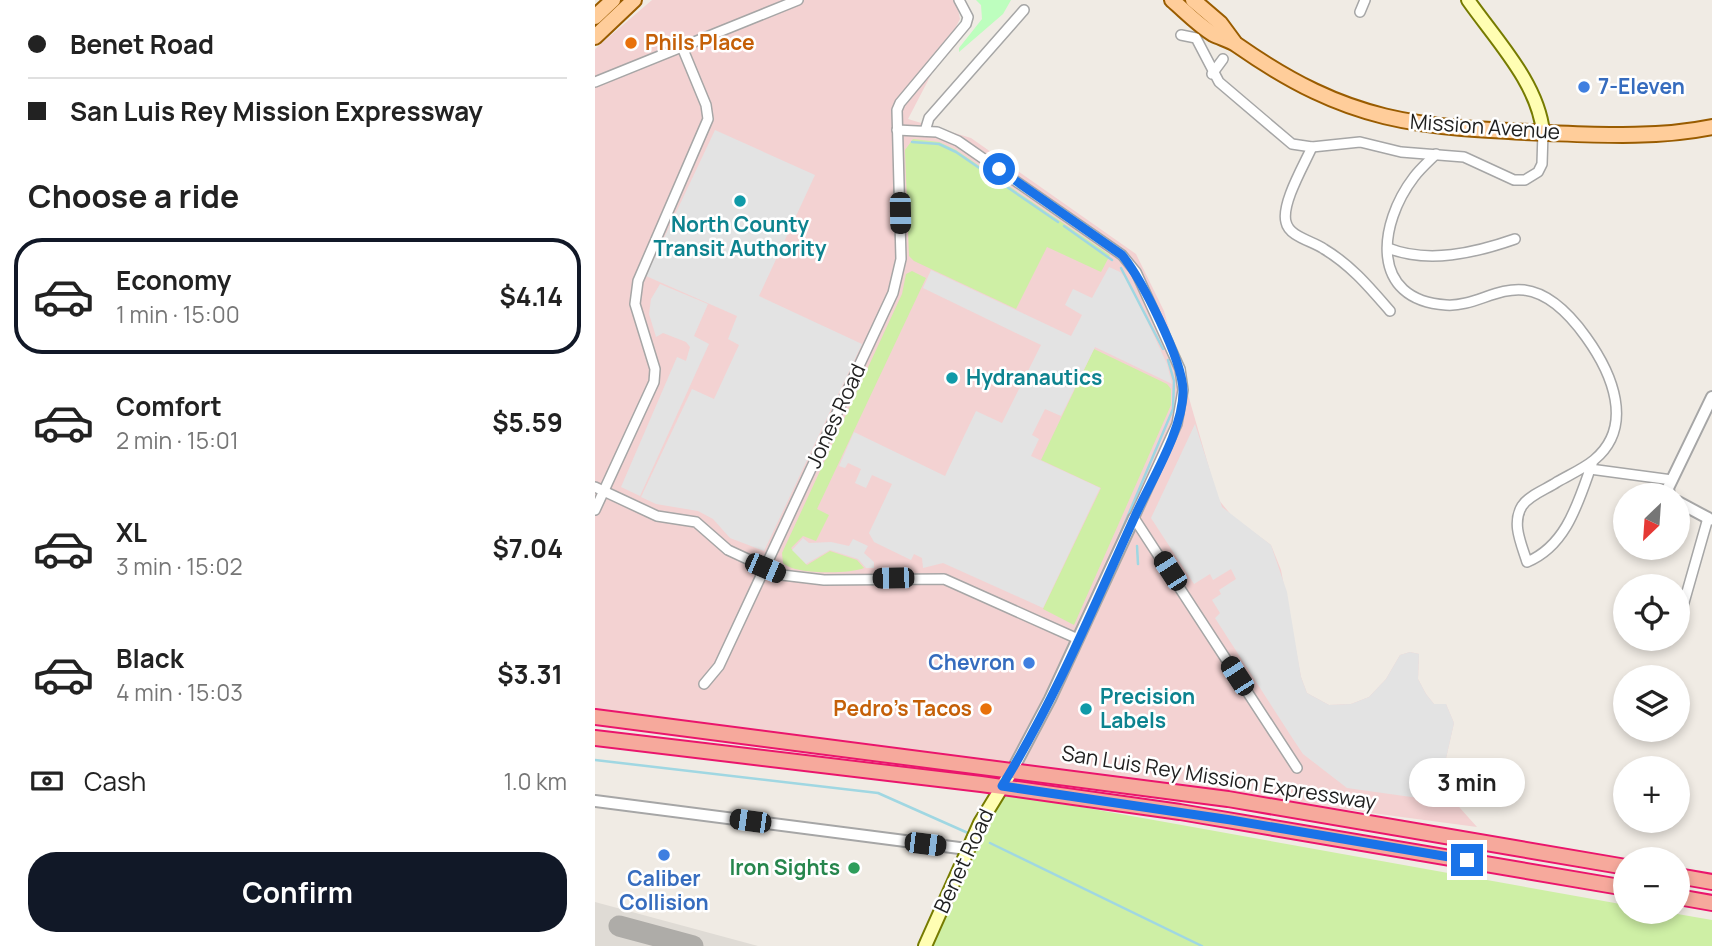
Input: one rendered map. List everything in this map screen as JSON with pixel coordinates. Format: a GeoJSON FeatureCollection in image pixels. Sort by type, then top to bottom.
{"type":"FeatureCollection","features":[{"type":"Feature","properties":{"kind":"highway","name":"San Luis Rey Mission Expressway"},"geometry":{"type":"LineString","coordinates":[[595,717],[1013,769],[1228,799],[1613,865]]}},
{"type":"Feature","properties":{"kind":"highway","name":"San Luis Rey Mission Expressway"},"geometry":{"type":"LineString","coordinates":[[595,738],[1002,786],[1283,828],[1613,886]]}},
{"type":"Feature","properties":{"kind":"highway"},"geometry":{"type":"LineString","coordinates":[[1690,878],[1712,882]]}},
{"type":"Feature","properties":{"kind":"highway"},"geometry":{"type":"LineString","coordinates":[[1690,899],[1712,903]]}},
{"type":"Feature","properties":{"kind":"main road"},"geometry":{"type":"LineString","coordinates":[[595,17],[613,0]]}},
{"type":"Feature","properties":{"kind":"main road"},"geometry":{"type":"LineString","coordinates":[[595,37],[633,0]]}},
{"type":"Feature","properties":{"kind":"main road","name":"Mission Avenue"},"geometry":{"type":"LineString","coordinates":[[1172,0],[1213,34],[1235,43],[1292,82],[1366,113],[1432,127],[1543,132],[1647,135],[1712,127]]}},
{"type":"Feature","properties":{"kind":"main road","name":"Mission Avenue"},"geometry":{"type":"LineString","coordinates":[[1193,0],[1220,23],[1235,43]]}},
{"type":"Feature","properties":{"kind":"main road"},"geometry":{"type":"LineString","coordinates":[[1468,0],[1534,95],[1541,113],[1543,132]]}},
{"type":"Feature","properties":{"kind":"main road","name":"Benet Road"},"geometry":{"type":"LineString","coordinates":[[925,946],[967,849],[1013,769]]}},
{"type":"Feature","properties":{"kind":"street"},"geometry":{"type":"LineString","coordinates":[[595,82],[798,0]]}},
{"type":"Feature","properties":{"kind":"street","name":"Jones Road"},"geometry":{"type":"LineString","coordinates":[[703,684],[719,666],[894,293],[901,259],[897,130],[900,103],[966,24],[968,17],[959,0]]}},
{"type":"Feature","properties":{"kind":"street"},"geometry":{"type":"LineString","coordinates":[[1360,12],[1365,0]]}},
{"type":"Feature","properties":{"kind":"street"},"geometry":{"type":"LineString","coordinates":[[926,131],[929,118],[1024,10]]}},
{"type":"Feature","properties":{"kind":"street"},"geometry":{"type":"LineString","coordinates":[[1181,35],[1196,38],[1212,74],[1291,144],[1312,147],[1360,142],[1401,152],[1464,157],[1514,180],[1525,180],[1538,172],[1542,164],[1543,132]]}},
{"type":"Feature","properties":{"kind":"street"},"geometry":{"type":"LineString","coordinates":[[595,510],[599,489],[653,382],[655,369],[636,312],[638,281],[708,119],[706,105],[682,47]]}},
{"type":"Feature","properties":{"kind":"street"},"geometry":{"type":"LineString","coordinates":[[1212,74],[1223,59]]}},
{"type":"Feature","properties":{"kind":"street","name":"Benet Road"},"geometry":{"type":"LineString","coordinates":[[897,130],[926,131],[958,141],[1122,255],[1136,272],[1180,369],[1183,390],[1177,424],[1078,639],[1013,769]]}},
{"type":"Feature","properties":{"kind":"street"},"geometry":{"type":"LineString","coordinates":[[1312,147],[1286,205],[1285,221],[1290,231],[1322,247],[1351,269],[1390,311]]}},
{"type":"Feature","properties":{"kind":"street"},"geometry":{"type":"LineString","coordinates":[[1436,154],[1413,177],[1389,226],[1387,263],[1395,281],[1420,301],[1448,306],[1523,290],[1547,298],[1568,316],[1607,370],[1615,394],[1616,425],[1610,443],[1592,465],[1571,518],[1552,547],[1543,555],[1527,562],[1518,533],[1517,520],[1522,505],[1592,465],[1672,480]]}},
{"type":"Feature","properties":{"kind":"street"},"geometry":{"type":"LineString","coordinates":[[1388,248],[1420,256],[1479,251],[1515,239]]}},
{"type":"Feature","properties":{"kind":"street"},"geometry":{"type":"LineString","coordinates":[[1671,483],[1712,397]]}},
{"type":"Feature","properties":{"kind":"street"},"geometry":{"type":"LineString","coordinates":[[599,489],[657,516],[696,522],[728,551],[782,575],[812,580],[944,579],[1078,639]]}},
{"type":"Feature","properties":{"kind":"street"},"geometry":{"type":"LineString","coordinates":[[1690,583],[1710,519],[1691,509]]}},
{"type":"Feature","properties":{"kind":"street"},"geometry":{"type":"LineString","coordinates":[[1134,518],[1297,768]]}},
{"type":"Feature","properties":{"kind":"street"},"geometry":{"type":"LineString","coordinates":[[595,801],[967,849]]}},
{"type":"Feature","properties":{"kind":"shaded area"},"geometry":{"type":"Polygon","coordinates":[[[652,0],[956,0],[960,19],[908,119],[971,138],[1136,254],[1164,311],[1218,499],[1232,516],[1271,545],[1281,570],[1301,677],[1307,693],[1329,705],[1351,704],[1369,697],[1386,679],[1400,655],[1410,652],[1419,654],[1418,679],[1434,704],[1446,704],[1454,723],[1442,776],[1443,789],[1477,827],[595,710],[595,49],[652,0]]]}},
{"type":"Feature","properties":{"kind":"shaded area"},"geometry":{"type":"Polygon","coordinates":[[[715,130],[815,175],[759,296],[862,344],[764,551],[730,538],[713,519],[698,511],[656,504],[641,497],[692,389],[714,399],[739,345],[728,339],[737,316],[646,276],[715,130]]]}},
{"type":"Feature","properties":{"kind":"shaded area"},"geometry":{"type":"Polygon","coordinates":[[[1109,267],[1120,272],[1129,282],[1167,364],[1172,384],[1095,347],[1061,416],[1045,409],[1032,435],[1039,439],[1031,456],[1100,488],[1043,608],[943,563],[923,568],[922,558],[914,554],[911,560],[874,542],[869,533],[892,484],[872,475],[866,488],[855,483],[861,469],[848,463],[845,468],[839,466],[854,432],[945,476],[976,411],[1002,423],[1041,345],[923,288],[931,270],[1071,336],[1082,315],[1065,305],[1073,289],[1092,298],[1109,267]]]}},
{"type":"Feature","properties":{"kind":"shaded area"},"geometry":{"type":"Polygon","coordinates":[[[660,284],[708,304],[694,336],[709,344],[640,496],[621,487],[677,357],[686,361],[690,347],[686,342],[663,333],[656,337],[649,314],[651,299],[660,284]]]}},
{"type":"Feature","properties":{"kind":"shaded area"},"geometry":{"type":"Polygon","coordinates":[[[1195,424],[1222,507],[1271,545],[1287,592],[1301,677],[1307,693],[1329,705],[1351,704],[1369,697],[1386,679],[1400,655],[1410,652],[1419,654],[1418,679],[1434,704],[1446,704],[1454,723],[1442,776],[1443,789],[1454,803],[1347,788],[1303,754],[1215,618],[1220,613],[1212,600],[1221,594],[1219,590],[1236,579],[1231,569],[1213,580],[1210,574],[1194,584],[1151,518],[1195,424]]]}},
{"type":"Feature","properties":{"kind":"shaded area"},"geometry":{"type":"Polygon","coordinates":[[[803,538],[809,543],[831,542],[849,546],[853,539],[868,546],[864,553],[874,562],[874,568],[866,568],[858,559],[830,550],[806,564],[792,550],[803,538]]]}},
{"type":"Feature","properties":{"kind":"shaded area"},"geometry":{"type":"Polygon","coordinates":[[[595,902],[758,946],[595,946],[595,902]]]}},
{"type":"Feature","properties":{"kind":"green space"},"geometry":{"type":"Polygon","coordinates":[[[976,0],[1011,0],[1003,14],[959,52],[959,48],[982,19],[981,5],[976,0]]]}},
{"type":"Feature","properties":{"kind":"green space"},"geometry":{"type":"Polygon","coordinates":[[[913,139],[939,142],[956,150],[1110,255],[1101,272],[1047,247],[1016,309],[914,261],[909,256],[905,150],[913,139]]]}},
{"type":"Feature","properties":{"kind":"green space"},"geometry":{"type":"Polygon","coordinates":[[[912,271],[926,278],[817,509],[829,515],[816,541],[803,536],[791,548],[807,565],[830,551],[857,560],[864,568],[823,572],[789,567],[783,563],[782,553],[902,294],[906,274],[912,271]]]}},
{"type":"Feature","properties":{"kind":"green space"},"geometry":{"type":"Polygon","coordinates":[[[1094,349],[1167,384],[1171,389],[1171,405],[1074,625],[1043,609],[1101,488],[1041,460],[1094,349]]]}},
{"type":"Feature","properties":{"kind":"green space"},"geometry":{"type":"Polygon","coordinates":[[[998,792],[1613,903],[1613,924],[1690,924],[1690,916],[1712,920],[1712,946],[925,946],[998,792]]]}},
{"type":"Feature","properties":{"kind":"waterway"},"geometry":{"type":"LineString","coordinates":[[912,142],[939,144],[956,152],[1058,222]]}},
{"type":"Feature","properties":{"kind":"waterway"},"geometry":{"type":"LineString","coordinates":[[1064,226],[1112,260]]}},
{"type":"Feature","properties":{"kind":"waterway"},"geometry":{"type":"LineString","coordinates":[[1121,268],[1163,349]]}},
{"type":"Feature","properties":{"kind":"waterway"},"geometry":{"type":"LineString","coordinates":[[1119,537],[1173,409],[1174,381],[1168,360]]}},
{"type":"Feature","properties":{"kind":"waterway"},"geometry":{"type":"LineString","coordinates":[[1137,546],[1138,564]]}},
{"type":"Feature","properties":{"kind":"waterway"},"geometry":{"type":"LineString","coordinates":[[595,760],[878,793],[968,833]]}},
{"type":"Feature","properties":{"kind":"waterway"},"geometry":{"type":"LineString","coordinates":[[990,843],[1202,946]]}},
{"type":"Feature","properties":{"kind":"taxiway"},"geometry":{"type":"LineString","coordinates":[[619,926],[693,946]]}},
{"type":"Feature","properties":{"kind":"place","name":"Phils Place"},"geometry":{"type":"Point","coordinates":[631,43]}},
{"type":"Feature","properties":{"kind":"place","name":"7-Eleven"},"geometry":{"type":"Point","coordinates":[1584,87]}},
{"type":"Feature","properties":{"kind":"place","name":"North County Transit Authority"},"geometry":{"type":"Point","coordinates":[740,201]}},
{"type":"Feature","properties":{"kind":"place","name":"Hydranautics"},"geometry":{"type":"Point","coordinates":[952,378]}},
{"type":"Feature","properties":{"kind":"place","name":"Chevron"},"geometry":{"type":"Point","coordinates":[1029,663]}},
{"type":"Feature","properties":{"kind":"place","name":"Pedro's Tacos"},"geometry":{"type":"Point","coordinates":[986,709]}},
{"type":"Feature","properties":{"kind":"place","name":"Precision Labels"},"geometry":{"type":"Point","coordinates":[1086,709]}},
{"type":"Feature","properties":{"kind":"place","name":"Caliber Collision"},"geometry":{"type":"Point","coordinates":[664,855]}},
{"type":"Feature","properties":{"kind":"place","name":"Iron Sights"},"geometry":{"type":"Point","coordinates":[854,868]}},
{"type":"Feature","properties":{"kind":"route"},"geometry":{"type":"LineString","coordinates":[[999,169],[1122,255],[1136,272],[1180,369],[1183,390],[1177,424],[1050,699],[1002,786],[1308,832],[1467,860]]}}]}
